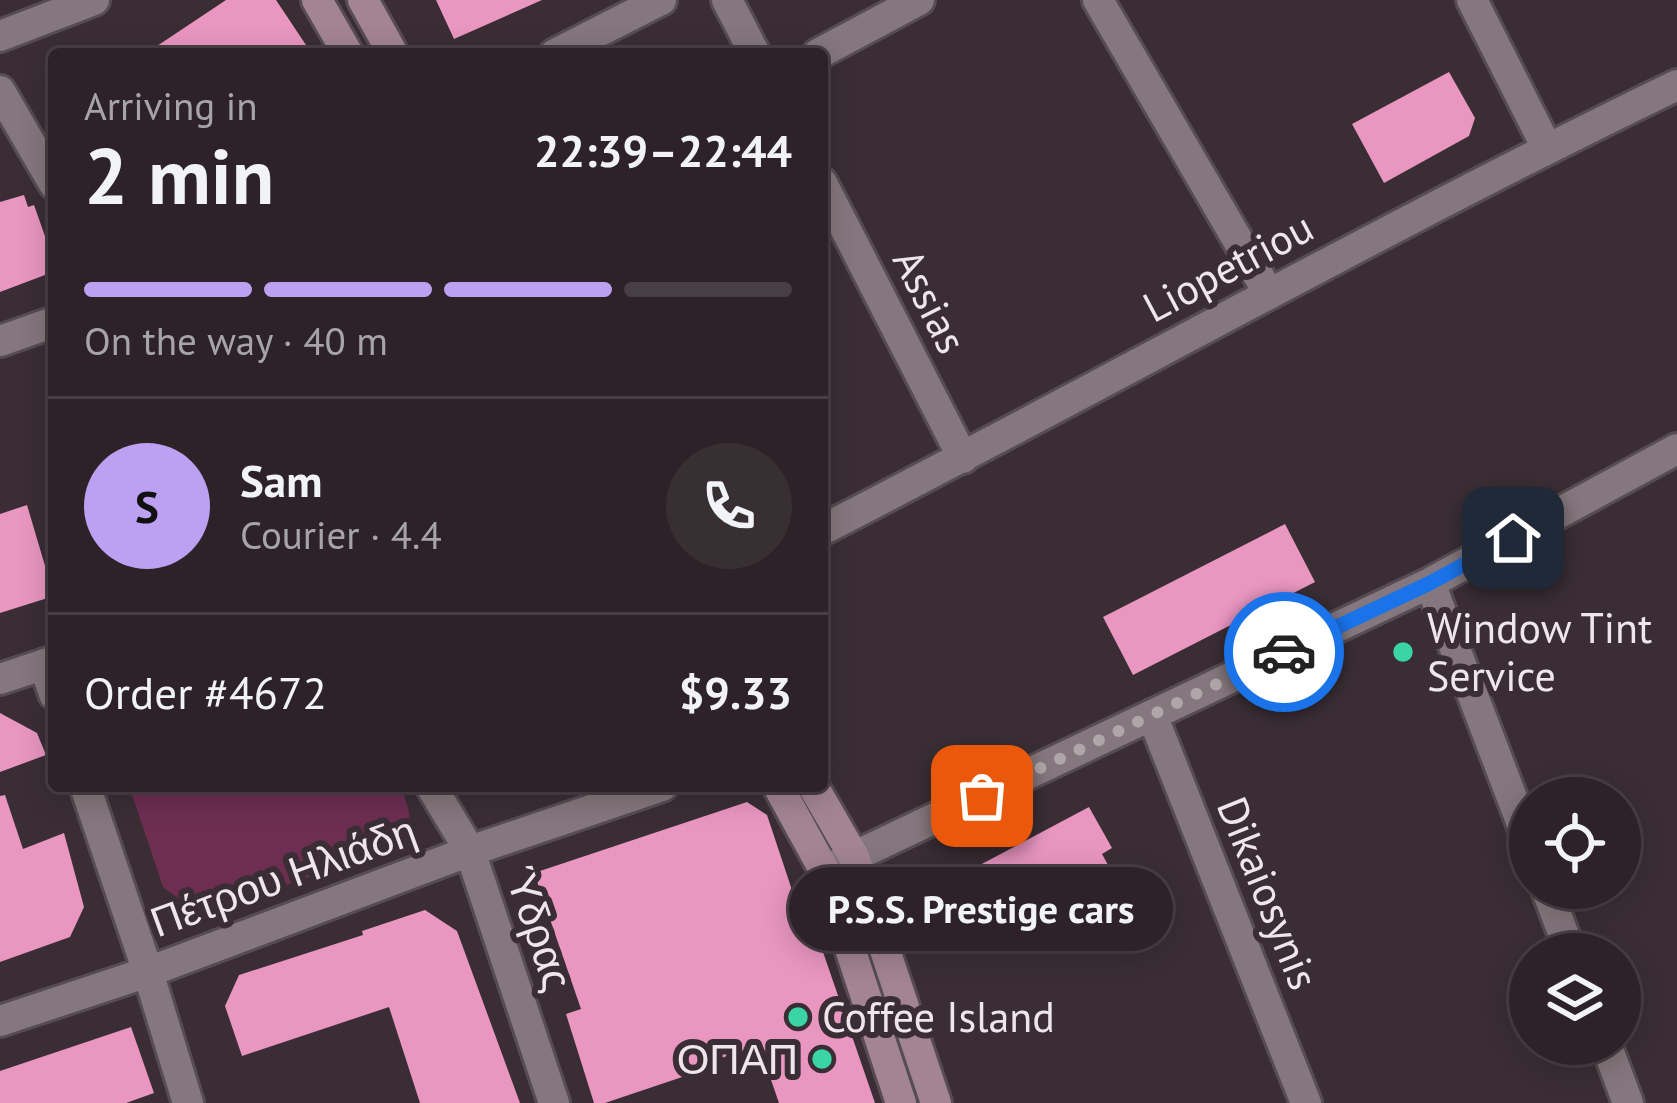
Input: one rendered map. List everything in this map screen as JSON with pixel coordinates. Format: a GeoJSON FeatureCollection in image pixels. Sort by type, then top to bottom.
{"type":"FeatureCollection","features":[{"type":"Feature","properties":{"kind":"main road"},"geometry":{"type":"LineString","coordinates":[[317,0],[345,48]]}},
{"type":"Feature","properties":{"kind":"main road"},"geometry":{"type":"LineString","coordinates":[[363,0],[390,48]]}},
{"type":"Feature","properties":{"kind":"main road"},"geometry":{"type":"LineString","coordinates":[[781,792],[824,871],[901,1103]]}},
{"type":"Feature","properties":{"kind":"main road"},"geometry":{"type":"LineString","coordinates":[[816,792],[854,857],[936,1103]]}},
{"type":"Feature","properties":{"kind":"street"},"geometry":{"type":"LineString","coordinates":[[0,36],[94,0]]}},
{"type":"Feature","properties":{"kind":"street"},"geometry":{"type":"LineString","coordinates":[[567,48],[661,0]]}},
{"type":"Feature","properties":{"kind":"street"},"geometry":{"type":"LineString","coordinates":[[727,0],[752,48]]}},
{"type":"Feature","properties":{"kind":"street"},"geometry":{"type":"LineString","coordinates":[[828,49],[919,0]]}},
{"type":"Feature","properties":{"kind":"street"},"geometry":{"type":"LineString","coordinates":[[1098,0],[1268,292]]}},
{"type":"Feature","properties":{"kind":"street"},"geometry":{"type":"LineString","coordinates":[[1472,0],[1546,148]]}},
{"type":"Feature","properties":{"kind":"street","name":"Liopetriou"},"geometry":{"type":"LineString","coordinates":[[828,527],[1268,292],[1677,85]]}},
{"type":"Feature","properties":{"kind":"street"},"geometry":{"type":"LineString","coordinates":[[0,91],[48,174]]}},
{"type":"Feature","properties":{"kind":"street","name":"Assias"},"geometry":{"type":"LineString","coordinates":[[828,195],[963,458]]}},
{"type":"Feature","properties":{"kind":"street"},"geometry":{"type":"LineString","coordinates":[[0,341],[48,324]]}},
{"type":"Feature","properties":{"kind":"street"},"geometry":{"type":"LineString","coordinates":[[824,871],[1430,583],[1677,448]]}},
{"type":"Feature","properties":{"kind":"street"},"geometry":{"type":"LineString","coordinates":[[1430,583],[1509,790]]}},
{"type":"Feature","properties":{"kind":"street"},"geometry":{"type":"LineString","coordinates":[[0,679],[48,673]]}},
{"type":"Feature","properties":{"kind":"street","name":"Dikaiosynis"},"geometry":{"type":"LineString","coordinates":[[1152,715],[1306,1103]]}},
{"type":"Feature","properties":{"kind":"street"},"geometry":{"type":"LineString","coordinates":[[87,792],[188,1103]]}},
{"type":"Feature","properties":{"kind":"street","name":"Ύδρας"},"geometry":{"type":"LineString","coordinates":[[435,792],[470,851],[554,1103]]}},
{"type":"Feature","properties":{"kind":"street","name":"Πέτρου Ηλιάδη"},"geometry":{"type":"LineString","coordinates":[[0,1021],[644,792]]}},
{"type":"Feature","properties":{"kind":"street"},"geometry":{"type":"LineString","coordinates":[[1614,1065],[1628,1103]]}},
{"type":"Feature","properties":{"kind":"shaded area"},"geometry":{"type":"Polygon","coordinates":[[[131,792],[401,792],[409,811],[406,834],[393,848],[209,912],[189,907],[163,887],[131,792]]]}},
{"type":"Feature","properties":{"kind":"building"},"geometry":{"type":"Polygon","coordinates":[[[226,0],[276,0],[308,48],[154,48],[226,0]]]}},
{"type":"Feature","properties":{"kind":"building"},"geometry":{"type":"Polygon","coordinates":[[[436,0],[542,0],[454,39],[436,0]]]}},
{"type":"Feature","properties":{"kind":"building"},"geometry":{"type":"Polygon","coordinates":[[[1449,72],[1475,118],[1469,136],[1384,183],[1352,124],[1449,72]]]}},
{"type":"Feature","properties":{"kind":"building"},"geometry":{"type":"Polygon","coordinates":[[[24,195],[28,207],[34,205],[48,245],[48,269],[45,275],[0,292],[0,202],[24,195]]]}},
{"type":"Feature","properties":{"kind":"building"},"geometry":{"type":"Polygon","coordinates":[[[27,505],[48,576],[48,598],[0,613],[0,514],[27,505]]]}},
{"type":"Feature","properties":{"kind":"building"},"geometry":{"type":"Polygon","coordinates":[[[1285,524],[1315,582],[1133,675],[1103,617],[1285,524]]]}},
{"type":"Feature","properties":{"kind":"building"},"geometry":{"type":"Polygon","coordinates":[[[0,713],[37,733],[46,755],[0,772],[0,713]]]}},
{"type":"Feature","properties":{"kind":"building"},"geometry":{"type":"Polygon","coordinates":[[[5,795],[23,849],[64,833],[84,907],[70,937],[0,962],[0,796],[5,795]]]}},
{"type":"Feature","properties":{"kind":"building"},"geometry":{"type":"Polygon","coordinates":[[[747,802],[767,815],[803,923],[812,920],[875,1103],[779,1103],[759,1045],[701,1065],[703,1070],[594,1103],[566,1014],[581,1009],[534,873],[747,802]]]}},
{"type":"Feature","properties":{"kind":"building"},"geometry":{"type":"Polygon","coordinates":[[[1089,807],[1112,848],[1102,854],[1113,874],[1044,911],[1051,924],[1002,950],[961,875],[1089,807]]]}},
{"type":"Feature","properties":{"kind":"building"},"geometry":{"type":"Polygon","coordinates":[[[425,910],[457,931],[520,1103],[420,1103],[389,1007],[242,1056],[225,1006],[239,975],[425,910]]]}},
{"type":"Feature","properties":{"kind":"building"},"geometry":{"type":"Polygon","coordinates":[[[131,1027],[154,1093],[126,1103],[0,1103],[0,1071],[131,1027]]]}},
{"type":"Feature","properties":{"kind":"way so far"},"geometry":{"type":"LineString","coordinates":[[982,796],[1284,652]]}},
{"type":"Feature","properties":{"kind":"place","name":"Window Tint Service"},"geometry":{"type":"Point","coordinates":[1403,652]}},
{"type":"Feature","properties":{"kind":"place","name":"P.S.S. Prestige cars"},"geometry":{"type":"Point","coordinates":[982,796]}},
{"type":"Feature","properties":{"kind":"place","name":"Coffee Island"},"geometry":{"type":"Point","coordinates":[798,1017]}},
{"type":"Feature","properties":{"kind":"place","name":"ΟΠΑΠ"},"geometry":{"type":"Point","coordinates":[822,1059]}},
{"type":"Feature","properties":{"kind":"route"},"geometry":{"type":"LineString","coordinates":[[1284,652],[1513,538]]}}]}
